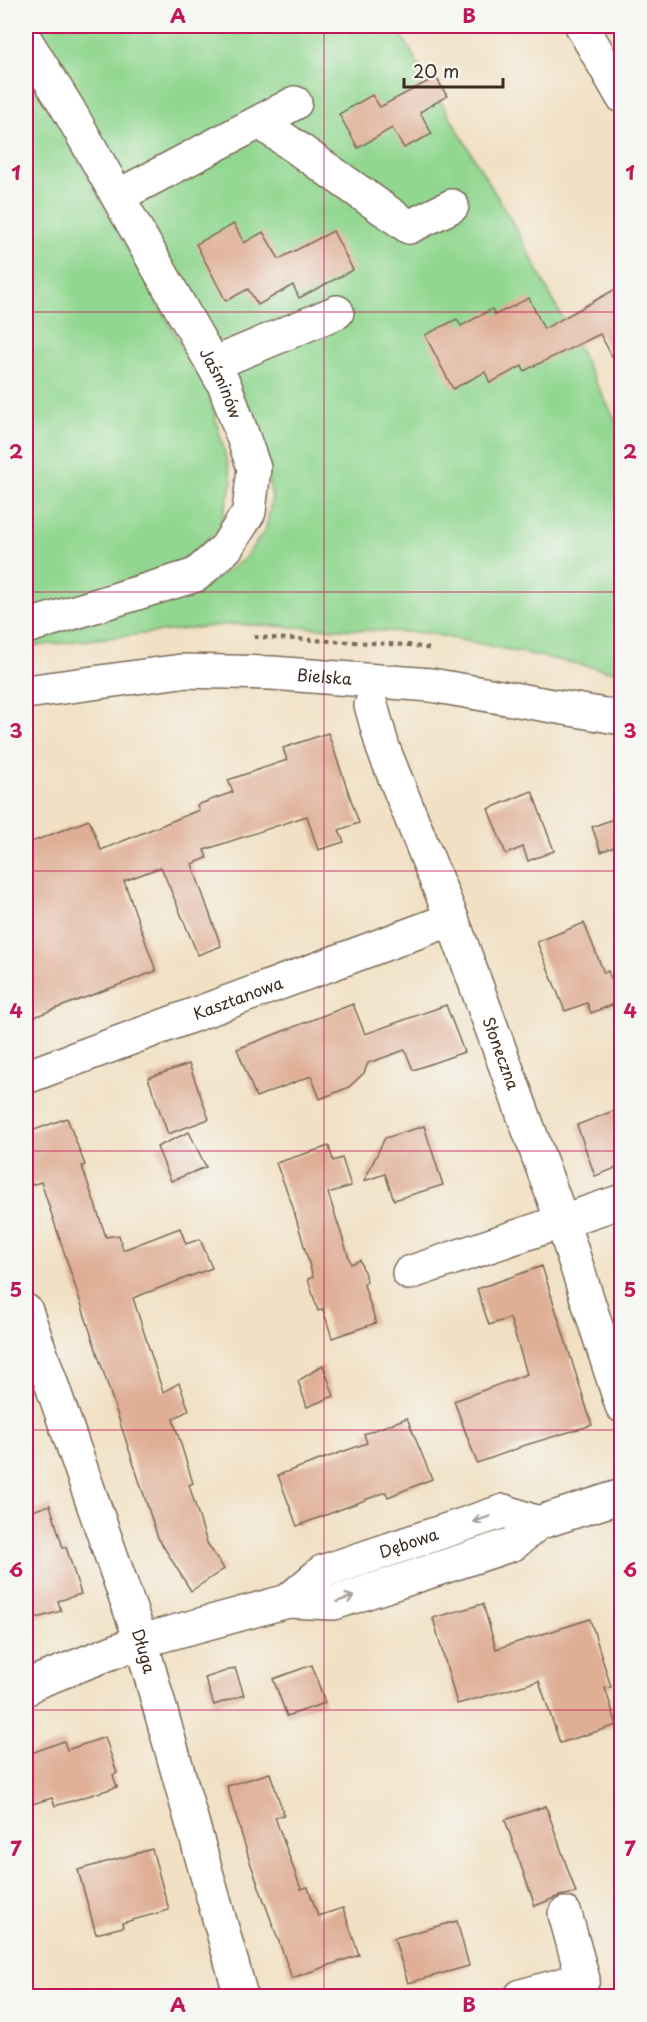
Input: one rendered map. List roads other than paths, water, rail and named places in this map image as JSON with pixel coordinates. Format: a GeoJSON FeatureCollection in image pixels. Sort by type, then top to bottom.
{"type":"FeatureCollection","features":[{"type":"Feature","properties":{"kind":"street"},"geometry":{"type":"LineString","coordinates":[[582,26],[621,96]]}},
{"type":"Feature","properties":{"kind":"street","name":"Jaśminów"},"geometry":{"type":"LineString","coordinates":[[26,41],[67,107],[225,386],[254,468],[249,512],[225,548],[196,575],[26,627]]}},
{"type":"Feature","properties":{"kind":"street"},"geometry":{"type":"LineString","coordinates":[[118,196],[295,103]]}},
{"type":"Feature","properties":{"kind":"street"},"geometry":{"type":"LineString","coordinates":[[260,122],[409,227],[452,206]]}},
{"type":"Feature","properties":{"kind":"street"},"geometry":{"type":"LineString","coordinates":[[213,364],[337,312]]}},
{"type":"Feature","properties":{"kind":"street","name":"Bielska"},"geometry":{"type":"LineString","coordinates":[[26,692],[180,671],[272,673],[431,685],[621,718]]}},
{"type":"Feature","properties":{"kind":"street","name":"Słoneczna"},"geometry":{"type":"LineString","coordinates":[[370,705],[383,748],[452,919],[562,1221],[621,1406]]}},
{"type":"Feature","properties":{"kind":"street","name":"Kasztanowa"},"geometry":{"type":"LineString","coordinates":[[26,1077],[452,919]]}},
{"type":"Feature","properties":{"kind":"street"},"geometry":{"type":"LineString","coordinates":[[409,1273],[621,1201]]}},
{"type":"Feature","properties":{"kind":"street","name":"Długa"},"geometry":{"type":"LineString","coordinates":[[26,1311],[141,1641],[241,1996]]}},
{"type":"Feature","properties":{"kind":"street","name":"Dębowa"},"geometry":{"type":"LineString","coordinates":[[27,1686],[141,1641],[288,1601],[334,1603],[513,1544],[538,1522],[621,1496]]}},
{"type":"Feature","properties":{"kind":"street"},"geometry":{"type":"LineString","coordinates":[[521,1996],[583,1979],[565,1914]]}}]}
